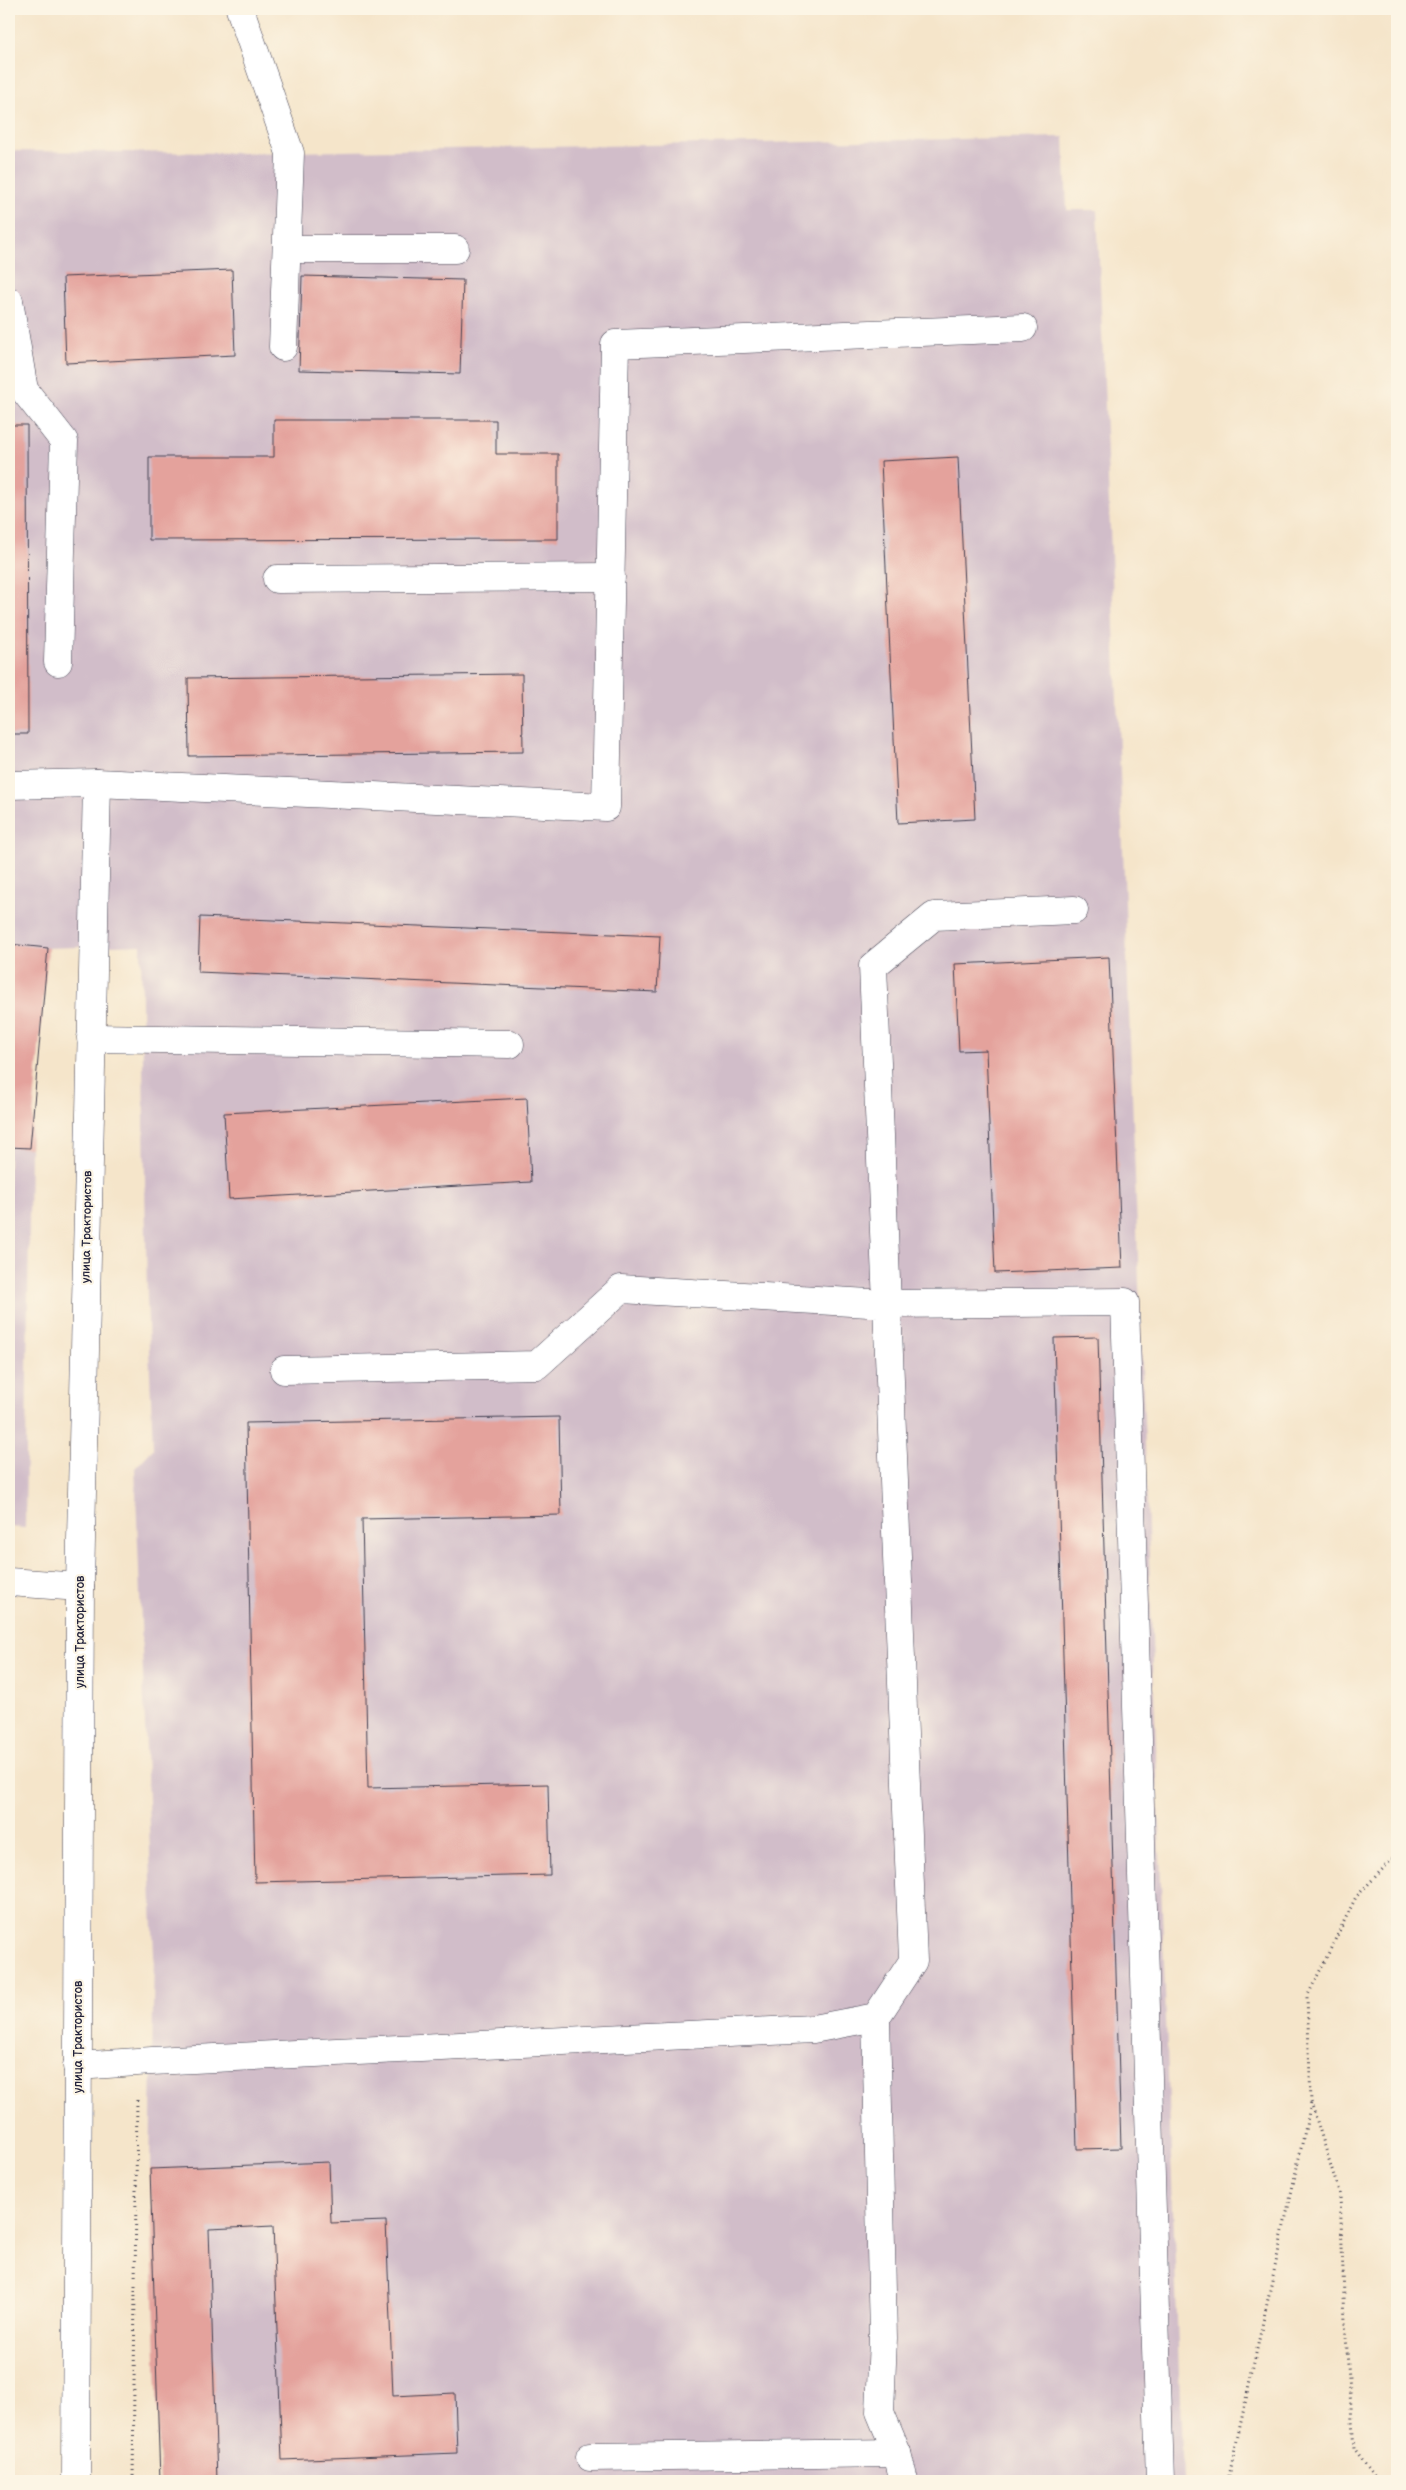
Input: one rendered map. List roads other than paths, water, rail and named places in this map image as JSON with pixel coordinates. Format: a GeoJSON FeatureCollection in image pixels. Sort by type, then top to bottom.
{"type":"FeatureCollection","features":[{"type":"Feature","properties":{"kind":"street"},"geometry":{"type":"LineString","coordinates":[[240,9],[290,153],[283,347]]}},
{"type":"Feature","properties":{"kind":"street"},"geometry":{"type":"LineString","coordinates":[[287,249],[455,249]]}},
{"type":"Feature","properties":{"kind":"street"},"geometry":{"type":"LineString","coordinates":[[9,301],[16,391],[64,441],[58,662]]}},
{"type":"Feature","properties":{"kind":"street"},"geometry":{"type":"LineString","coordinates":[[9,785],[97,783],[606,807],[615,344],[1024,328]]}},
{"type":"Feature","properties":{"kind":"street"},"geometry":{"type":"LineString","coordinates":[[276,579],[610,577]]}},
{"type":"Feature","properties":{"kind":"street","name":"улица Трактористов"},"geometry":{"type":"LineString","coordinates":[[76,2481],[80,1587],[97,783]]}},
{"type":"Feature","properties":{"kind":"street"},"geometry":{"type":"LineString","coordinates":[[904,2481],[897,2452],[880,2412],[883,2338],[876,2017],[913,1961],[873,966],[934,916],[1074,910]]}},
{"type":"Feature","properties":{"kind":"street"},"geometry":{"type":"LineString","coordinates":[[91,1038],[510,1044]]}},
{"type":"Feature","properties":{"kind":"street"},"geometry":{"type":"LineString","coordinates":[[284,1370],[537,1365],[621,1289],[887,1304],[1125,1302],[1160,2481]]}},
{"type":"Feature","properties":{"kind":"street"},"geometry":{"type":"LineString","coordinates":[[9,1582],[80,1587]]}},
{"type":"Feature","properties":{"kind":"street"},"geometry":{"type":"LineString","coordinates":[[78,2066],[813,2029],[876,2017]]}},
{"type":"Feature","properties":{"kind":"street"},"geometry":{"type":"LineString","coordinates":[[590,2457],[897,2452]]}}]}
